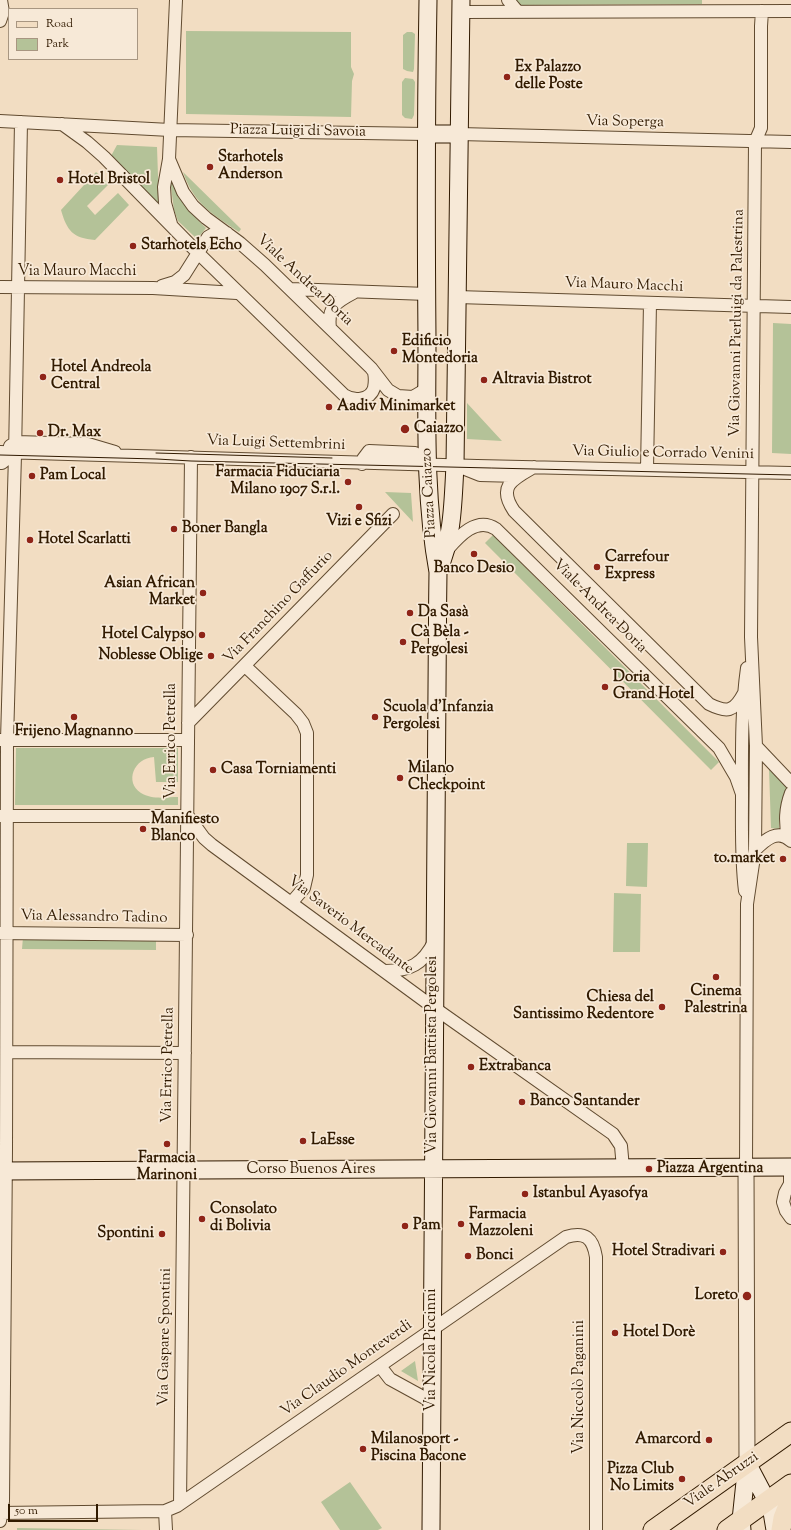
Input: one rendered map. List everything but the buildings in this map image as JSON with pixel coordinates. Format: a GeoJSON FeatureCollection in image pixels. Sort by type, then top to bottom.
{"type":"FeatureCollection","features":[{"type":"Feature","properties":{"kind":"main road"},"geometry":{"type":"LineString","coordinates":[[427,387],[426,134],[428,0]]}},
{"type":"Feature","properties":{"kind":"main road"},"geometry":{"type":"LineString","coordinates":[[457,297],[458,134],[461,6]]}},
{"type":"Feature","properties":{"kind":"main road","name":"Piazza Luigi di Savoia"},"geometry":{"type":"LineString","coordinates":[[426,134],[458,134]]}},
{"type":"Feature","properties":{"kind":"main road","name":"Piazza Caiazzo"},"geometry":{"type":"LineString","coordinates":[[441,550],[449,537],[455,465],[457,297]]}},
{"type":"Feature","properties":{"kind":"main road","name":"Piazza Caiazzo"},"geometry":{"type":"LineString","coordinates":[[427,387],[427,464],[441,550]]}},
{"type":"Feature","properties":{"kind":"main road","name":"Via Giovanni Battista Pergolesi"},"geometry":{"type":"LineString","coordinates":[[433,1169],[433,1007],[438,572],[441,550]]}},
{"type":"Feature","properties":{"kind":"main road"},"geometry":{"type":"LineString","coordinates":[[623,1168],[790,1167]]}},
{"type":"Feature","properties":{"kind":"main road","name":"Corso Buenos Aires"},"geometry":{"type":"LineString","coordinates":[[3,1171],[623,1168]]}},
{"type":"Feature","properties":{"kind":"main road","name":"Via Nicola Piccinni"},"geometry":{"type":"LineString","coordinates":[[431,1530],[433,1169]]}},
{"type":"Feature","properties":{"kind":"main road","name":"Viale Abruzzi"},"geometry":{"type":"LineString","coordinates":[[653,1530],[791,1432]]}},
{"type":"Feature","properties":{"kind":"main road"},"geometry":{"type":"LineString","coordinates":[[747,1463],[772,1512],[775,1530]]}},
{"type":"Feature","properties":{"kind":"main road"},"geometry":{"type":"LineString","coordinates":[[737,1527],[747,1463]]}},
{"type":"Feature","properties":{"kind":"main road"},"geometry":{"type":"LineString","coordinates":[[737,1527],[767,1501],[791,1484]]}},
{"type":"Feature","properties":{"kind":"main road"},"geometry":{"type":"LineString","coordinates":[[781,1530],[783,1518],[791,1498]]}},
{"type":"Feature","properties":{"kind":"street"},"geometry":{"type":"LineString","coordinates":[[0,21],[3,12],[1,0]]}},
{"type":"Feature","properties":{"kind":"street"},"geometry":{"type":"LineString","coordinates":[[170,130],[176,0]]}},
{"type":"Feature","properties":{"kind":"street"},"geometry":{"type":"LineString","coordinates":[[508,0],[518,12]]}},
{"type":"Feature","properties":{"kind":"street"},"geometry":{"type":"LineString","coordinates":[[706,11],[714,0]]}},
{"type":"Feature","properties":{"kind":"street"},"geometry":{"type":"LineString","coordinates":[[461,6],[518,12],[791,11]]}},
{"type":"Feature","properties":{"kind":"street","name":"Via Giovanni Pierluigi da Palestrina"},"geometry":{"type":"LineString","coordinates":[[747,904],[755,850],[756,746],[751,637],[752,472],[755,142],[761,128],[762,11]]}},
{"type":"Feature","properties":{"kind":"street","name":"Piazza Luigi di Savoia"},"geometry":{"type":"LineString","coordinates":[[0,121],[170,130],[426,134]]}},
{"type":"Feature","properties":{"kind":"street"},"geometry":{"type":"LineString","coordinates":[[21,122],[16,447],[6,597],[4,933],[7,1052],[3,1171],[1,1516],[165,1511],[166,1530]]}},
{"type":"Feature","properties":{"kind":"street","name":"Viale Andrea Doria"},"geometry":{"type":"LineString","coordinates":[[62,124],[87,142],[104,157],[237,292],[347,397],[358,399],[370,394],[374,386],[374,372]]}},
{"type":"Feature","properties":{"kind":"street","name":"Viale Andrea Doria"},"geometry":{"type":"LineString","coordinates":[[170,130],[169,159],[165,180],[164,198],[168,218],[174,229]]}},
{"type":"Feature","properties":{"kind":"street","name":"Via Soperga"},"geometry":{"type":"LineString","coordinates":[[458,134],[791,142]]}},
{"type":"Feature","properties":{"kind":"street","name":"Viale Andrea Doria"},"geometry":{"type":"LineString","coordinates":[[169,159],[189,202],[201,214],[247,249],[290,289],[374,372],[388,390],[401,396],[413,397],[423,392],[427,387]]}},
{"type":"Feature","properties":{"kind":"street","name":"Via Mauro Macchi"},"geometry":{"type":"LineString","coordinates":[[153,288],[168,285],[180,279],[187,271],[206,239],[210,235],[217,232],[227,234]]}},
{"type":"Feature","properties":{"kind":"street","name":"Via Mauro Macchi"},"geometry":{"type":"LineString","coordinates":[[0,288],[153,288],[237,292]]}},
{"type":"Feature","properties":{"kind":"street"},"geometry":{"type":"LineString","coordinates":[[290,289],[427,294]]}},
{"type":"Feature","properties":{"kind":"street"},"geometry":{"type":"LineString","coordinates":[[330,328],[330,316],[334,305],[356,292]]}},
{"type":"Feature","properties":{"kind":"street","name":"Via Mauro Macchi"},"geometry":{"type":"LineString","coordinates":[[457,297],[791,307]]}},
{"type":"Feature","properties":{"kind":"street"},"geometry":{"type":"LineString","coordinates":[[647,469],[650,303]]}},
{"type":"Feature","properties":{"kind":"street","name":"Via Luigi Settembrini"},"geometry":{"type":"LineString","coordinates":[[16,447],[88,444],[99,446],[124,455],[362,464],[455,465]]}},
{"type":"Feature","properties":{"kind":"street"},"geometry":{"type":"LineString","coordinates":[[1,456],[16,447]]}},
{"type":"Feature","properties":{"kind":"street"},"geometry":{"type":"LineString","coordinates":[[362,464],[369,451],[415,453],[427,464]]}},
{"type":"Feature","properties":{"kind":"street","name":"Via Errico Petrella"},"geometry":{"type":"LineString","coordinates":[[184,1170],[191,457]]}},
{"type":"Feature","properties":{"kind":"street"},"geometry":{"type":"LineString","coordinates":[[455,465],[480,475],[519,476],[534,467]]}},
{"type":"Feature","properties":{"kind":"street","name":"Via Giulio e Corrado Venini"},"geometry":{"type":"LineString","coordinates":[[455,465],[791,473]]}},
{"type":"Feature","properties":{"kind":"street","name":"Viale Andrea Doria"},"geometry":{"type":"LineString","coordinates":[[519,476],[510,482],[507,490],[510,505],[520,517],[709,704],[719,710],[726,711],[734,708],[739,703],[744,693]]}},
{"type":"Feature","properties":{"kind":"street","name":"Via Franchino Gaffurio"},"geometry":{"type":"LineString","coordinates":[[188,723],[393,514]]}},
{"type":"Feature","properties":{"kind":"street","name":"Viale Andrea Doria"},"geometry":{"type":"LineString","coordinates":[[441,550],[461,534],[475,526],[486,525],[496,529],[719,748],[736,777],[742,794]]}},
{"type":"Feature","properties":{"kind":"street","name":"Via Giovanni Pierluigi da Palestrina"},"geometry":{"type":"LineString","coordinates":[[746,1168],[747,904],[742,859],[741,754],[744,693],[751,637]]}},
{"type":"Feature","properties":{"kind":"street"},"geometry":{"type":"LineString","coordinates":[[245,666],[302,720],[306,733],[307,875],[304,888],[292,902]]}},
{"type":"Feature","properties":{"kind":"street"},"geometry":{"type":"LineString","coordinates":[[4,740],[188,740]]}},
{"type":"Feature","properties":{"kind":"street"},"geometry":{"type":"LineString","coordinates":[[756,746],[791,783]]}},
{"type":"Feature","properties":{"kind":"street","name":"Via Giovanni Pierluigi da Palestrina"},"geometry":{"type":"LineString","coordinates":[[741,754],[755,781]]}},
{"type":"Feature","properties":{"kind":"street"},"geometry":{"type":"LineString","coordinates":[[755,850],[771,837],[778,835],[789,840],[787,805],[791,793]]}},
{"type":"Feature","properties":{"kind":"street"},"geometry":{"type":"LineString","coordinates":[[4,816],[188,816]]}},
{"type":"Feature","properties":{"kind":"street","name":"Via Saverio Mercadante"},"geometry":{"type":"LineString","coordinates":[[188,816],[200,833],[212,845],[292,902],[433,1007],[613,1134],[620,1146],[623,1168]]}},
{"type":"Feature","properties":{"kind":"street","name":"Via Alessandro Tadino"},"geometry":{"type":"LineString","coordinates":[[4,933],[187,935]]}},
{"type":"Feature","properties":{"kind":"street","name":"Via Giovanni Battista Pergolesi"},"geometry":{"type":"LineString","coordinates":[[385,971],[404,969],[421,961],[428,954],[434,941]]}},
{"type":"Feature","properties":{"kind":"street"},"geometry":{"type":"LineString","coordinates":[[7,1052],[185,1053]]}},
{"type":"Feature","properties":{"kind":"street"},"geometry":{"type":"LineString","coordinates":[[790,1167],[790,1184],[785,1193],[784,1202],[786,1211],[791,1218]]}},
{"type":"Feature","properties":{"kind":"street"},"geometry":{"type":"LineString","coordinates":[[746,1168],[747,1463]]}},
{"type":"Feature","properties":{"kind":"street","name":"Via Gaspare Spontini"},"geometry":{"type":"LineString","coordinates":[[180,1504],[184,1170]]}},
{"type":"Feature","properties":{"kind":"street","name":"Via Claudio Monteverdi"},"geometry":{"type":"LineString","coordinates":[[165,1511],[180,1504],[566,1237],[581,1235],[586,1237],[592,1244]]}},
{"type":"Feature","properties":{"kind":"street","name":"Via Niccolò Paganini"},"geometry":{"type":"LineString","coordinates":[[592,1244],[596,1257],[596,1530]]}},
{"type":"Feature","properties":{"kind":"street"},"geometry":{"type":"LineString","coordinates":[[380,1366],[390,1379],[432,1402]]}},
{"type":"Feature","properties":{"kind":"green space"},"geometry":{"type":"Polygon","coordinates":[[[516,0],[702,0],[702,4],[520,5],[516,0]]]}},
{"type":"Feature","properties":{"kind":"green space"},"geometry":{"type":"Polygon","coordinates":[[[186,31],[351,32],[351,67],[354,74],[352,81],[351,117],[186,114],[186,31]]]}},
{"type":"Feature","properties":{"kind":"green space"},"geometry":{"type":"Polygon","coordinates":[[[407,32],[412,32],[415,34],[413,72],[403,69],[403,35],[407,32]]]}},
{"type":"Feature","properties":{"kind":"green space"},"geometry":{"type":"Polygon","coordinates":[[[405,78],[413,79],[415,82],[414,115],[412,119],[405,118],[402,115],[402,82],[405,78]]]}},
{"type":"Feature","properties":{"kind":"green space"},"geometry":{"type":"Polygon","coordinates":[[[117,145],[157,147],[159,204],[111,156],[117,145]]]}},
{"type":"Feature","properties":{"kind":"green space"},"geometry":{"type":"Polygon","coordinates":[[[96,172],[109,184],[87,206],[95,215],[118,193],[129,205],[95,240],[81,237],[72,232],[66,223],[61,210],[96,172]]]}},
{"type":"Feature","properties":{"kind":"green space"},"geometry":{"type":"Polygon","coordinates":[[[183,172],[241,229],[239,232],[212,214],[198,200],[187,183],[183,172]]]}},
{"type":"Feature","properties":{"kind":"green space"},"geometry":{"type":"Polygon","coordinates":[[[170,179],[172,180],[186,206],[206,228],[197,239],[178,221],[174,210],[170,179]]]}},
{"type":"Feature","properties":{"kind":"green space"},"geometry":{"type":"Polygon","coordinates":[[[773,323],[791,324],[791,454],[772,453],[773,323]]]}},
{"type":"Feature","properties":{"kind":"green space"},"geometry":{"type":"Polygon","coordinates":[[[467,403],[502,441],[467,439],[467,403]]]}},
{"type":"Feature","properties":{"kind":"green space"},"geometry":{"type":"Polygon","coordinates":[[[385,492],[411,493],[413,522],[385,492]]]}},
{"type":"Feature","properties":{"kind":"green space"},"geometry":{"type":"Polygon","coordinates":[[[493,535],[719,762],[711,770],[485,543],[493,535]]]}},
{"type":"Feature","properties":{"kind":"green space"},"geometry":{"type":"Polygon","coordinates":[[[16,748],[178,748],[178,782],[156,782],[154,757],[147,758],[141,762],[134,771],[132,777],[133,783],[141,793],[150,797],[178,797],[178,805],[15,805],[16,748]]]}},
{"type":"Feature","properties":{"kind":"green space"},"geometry":{"type":"Polygon","coordinates":[[[769,769],[789,790],[780,811],[779,829],[771,828],[769,769]]]}},
{"type":"Feature","properties":{"kind":"green space"},"geometry":{"type":"Polygon","coordinates":[[[627,843],[648,843],[647,887],[626,886],[627,843]]]}},
{"type":"Feature","properties":{"kind":"green space"},"geometry":{"type":"Polygon","coordinates":[[[614,893],[641,894],[640,952],[613,952],[614,893]]]}},
{"type":"Feature","properties":{"kind":"green space"},"geometry":{"type":"Polygon","coordinates":[[[23,937],[147,938],[156,941],[156,950],[22,949],[23,937]]]}},
{"type":"Feature","properties":{"kind":"green space"},"geometry":{"type":"Polygon","coordinates":[[[415,1361],[418,1381],[401,1371],[415,1361]]]}},
{"type":"Feature","properties":{"kind":"green space"},"geometry":{"type":"Polygon","coordinates":[[[350,1482],[382,1528],[378,1530],[340,1530],[321,1502],[350,1482]]]}},
{"type":"Feature","properties":{"kind":"green space"},"geometry":{"type":"Polygon","coordinates":[[[17,1528],[142,1530],[17,1530],[17,1528]]]}},
{"type":"Feature","properties":{"kind":"tram line"},"geometry":{"type":"LineString","coordinates":[[156,453],[332,458]]}},
{"type":"Feature","properties":{"kind":"tram line"},"geometry":{"type":"LineString","coordinates":[[0,455],[791,475]]}},
{"type":"Feature","properties":{"kind":"place","name":"Ex Palazzo delle Poste"},"geometry":{"type":"Point","coordinates":[507,77]}},
{"type":"Feature","properties":{"kind":"place","name":"Starhotels Anderson"},"geometry":{"type":"Point","coordinates":[210,167]}},
{"type":"Feature","properties":{"kind":"place","name":"Hotel Bristol"},"geometry":{"type":"Point","coordinates":[60,180]}},
{"type":"Feature","properties":{"kind":"place","name":"Starhotels Echo"},"geometry":{"type":"Point","coordinates":[133,246]}},
{"type":"Feature","properties":{"kind":"place","name":"Edificio Montedoria"},"geometry":{"type":"Point","coordinates":[394,351]}},
{"type":"Feature","properties":{"kind":"place","name":"Hotel Andreola Central"},"geometry":{"type":"Point","coordinates":[43,377]}},
{"type":"Feature","properties":{"kind":"place","name":"Altravia Bistrot"},"geometry":{"type":"Point","coordinates":[484,380]}},
{"type":"Feature","properties":{"kind":"place","name":"Aadiv Minimarket"},"geometry":{"type":"Point","coordinates":[329,407]}},
{"type":"Feature","properties":{"kind":"place","name":"Caiazzo"},"geometry":{"type":"Point","coordinates":[405,429]}},
{"type":"Feature","properties":{"kind":"place","name":"Dr. Max"},"geometry":{"type":"Point","coordinates":[40,433]}},
{"type":"Feature","properties":{"kind":"place","name":"Pam Local"},"geometry":{"type":"Point","coordinates":[32,476]}},
{"type":"Feature","properties":{"kind":"place","name":"Farmacia Fiduciaria Milano 1907 S.r.l."},"geometry":{"type":"Point","coordinates":[348,482]}},
{"type":"Feature","properties":{"kind":"place","name":"Vizi e Sfizi"},"geometry":{"type":"Point","coordinates":[359,507]}},
{"type":"Feature","properties":{"kind":"place","name":"Boner Bangla"},"geometry":{"type":"Point","coordinates":[174,529]}},
{"type":"Feature","properties":{"kind":"place","name":"Hotel Scarlatti"},"geometry":{"type":"Point","coordinates":[30,540]}},
{"type":"Feature","properties":{"kind":"place","name":"Banco Desio"},"geometry":{"type":"Point","coordinates":[474,554]}},
{"type":"Feature","properties":{"kind":"place","name":"Carrefour Express"},"geometry":{"type":"Point","coordinates":[597,567]}},
{"type":"Feature","properties":{"kind":"place","name":"Asian African Market"},"geometry":{"type":"Point","coordinates":[203,593]}},
{"type":"Feature","properties":{"kind":"place","name":"Da Sasà"},"geometry":{"type":"Point","coordinates":[410,613]}},
{"type":"Feature","properties":{"kind":"place","name":"Hotel Calypso"},"geometry":{"type":"Point","coordinates":[202,635]}},
{"type":"Feature","properties":{"kind":"place","name":"Cà Bèla - Pergolesi"},"geometry":{"type":"Point","coordinates":[403,642]}},
{"type":"Feature","properties":{"kind":"place","name":"Noblesse Oblige"},"geometry":{"type":"Point","coordinates":[211,656]}},
{"type":"Feature","properties":{"kind":"place","name":"Doria Grand Hotel"},"geometry":{"type":"Point","coordinates":[605,687]}},
{"type":"Feature","properties":{"kind":"place","name":"Frijeno Magnanno"},"geometry":{"type":"Point","coordinates":[74,717]}},
{"type":"Feature","properties":{"kind":"place","name":"Scuola d'Infanzia Pergolesi"},"geometry":{"type":"Point","coordinates":[375,717]}},
{"type":"Feature","properties":{"kind":"place","name":"Casa Torniamenti"},"geometry":{"type":"Point","coordinates":[213,770]}},
{"type":"Feature","properties":{"kind":"place","name":"Milano Checkpoint"},"geometry":{"type":"Point","coordinates":[400,778]}},
{"type":"Feature","properties":{"kind":"place","name":"Manifiesto Blanco"},"geometry":{"type":"Point","coordinates":[143,829]}},
{"type":"Feature","properties":{"kind":"place","name":"to.market"},"geometry":{"type":"Point","coordinates":[783,859]}},
{"type":"Feature","properties":{"kind":"place","name":"Cinema Palestrina"},"geometry":{"type":"Point","coordinates":[716,977]}},
{"type":"Feature","properties":{"kind":"place","name":"Chiesa del Santissimo Redentore"},"geometry":{"type":"Point","coordinates":[662,1007]}},
{"type":"Feature","properties":{"kind":"place","name":"Extrabanca"},"geometry":{"type":"Point","coordinates":[471,1067]}},
{"type":"Feature","properties":{"kind":"place","name":"Banco Santander"},"geometry":{"type":"Point","coordinates":[522,1102]}},
{"type":"Feature","properties":{"kind":"place","name":"LaEsse"},"geometry":{"type":"Point","coordinates":[303,1141]}},
{"type":"Feature","properties":{"kind":"place","name":"Farmacia Marinoni"},"geometry":{"type":"Point","coordinates":[167,1144]}},
{"type":"Feature","properties":{"kind":"place","name":"Piazza Argentina"},"geometry":{"type":"Point","coordinates":[649,1169]}},
{"type":"Feature","properties":{"kind":"place","name":"Istanbul Ayasofya"},"geometry":{"type":"Point","coordinates":[525,1194]}},
{"type":"Feature","properties":{"kind":"place","name":"Consolato di Bolivia"},"geometry":{"type":"Point","coordinates":[202,1219]}},
{"type":"Feature","properties":{"kind":"place","name":"Farmacia Mazzoleni"},"geometry":{"type":"Point","coordinates":[461,1224]}},
{"type":"Feature","properties":{"kind":"place","name":"Pam"},"geometry":{"type":"Point","coordinates":[405,1226]}},
{"type":"Feature","properties":{"kind":"place","name":"Spontini"},"geometry":{"type":"Point","coordinates":[162,1234]}},
{"type":"Feature","properties":{"kind":"place","name":"Hotel Stradivari"},"geometry":{"type":"Point","coordinates":[723,1252]}},
{"type":"Feature","properties":{"kind":"place","name":"Bonci"},"geometry":{"type":"Point","coordinates":[468,1256]}},
{"type":"Feature","properties":{"kind":"place","name":"Loreto"},"geometry":{"type":"Point","coordinates":[747,1296]}},
{"type":"Feature","properties":{"kind":"place","name":"Hotel Dorè"},"geometry":{"type":"Point","coordinates":[615,1333]}},
{"type":"Feature","properties":{"kind":"place","name":"Amarcord"},"geometry":{"type":"Point","coordinates":[709,1440]}},
{"type":"Feature","properties":{"kind":"place","name":"Milanosport - Piscina Bacone"},"geometry":{"type":"Point","coordinates":[363,1449]}},
{"type":"Feature","properties":{"kind":"place","name":"Pizza Club No Limits"},"geometry":{"type":"Point","coordinates":[682,1479]}}]}
